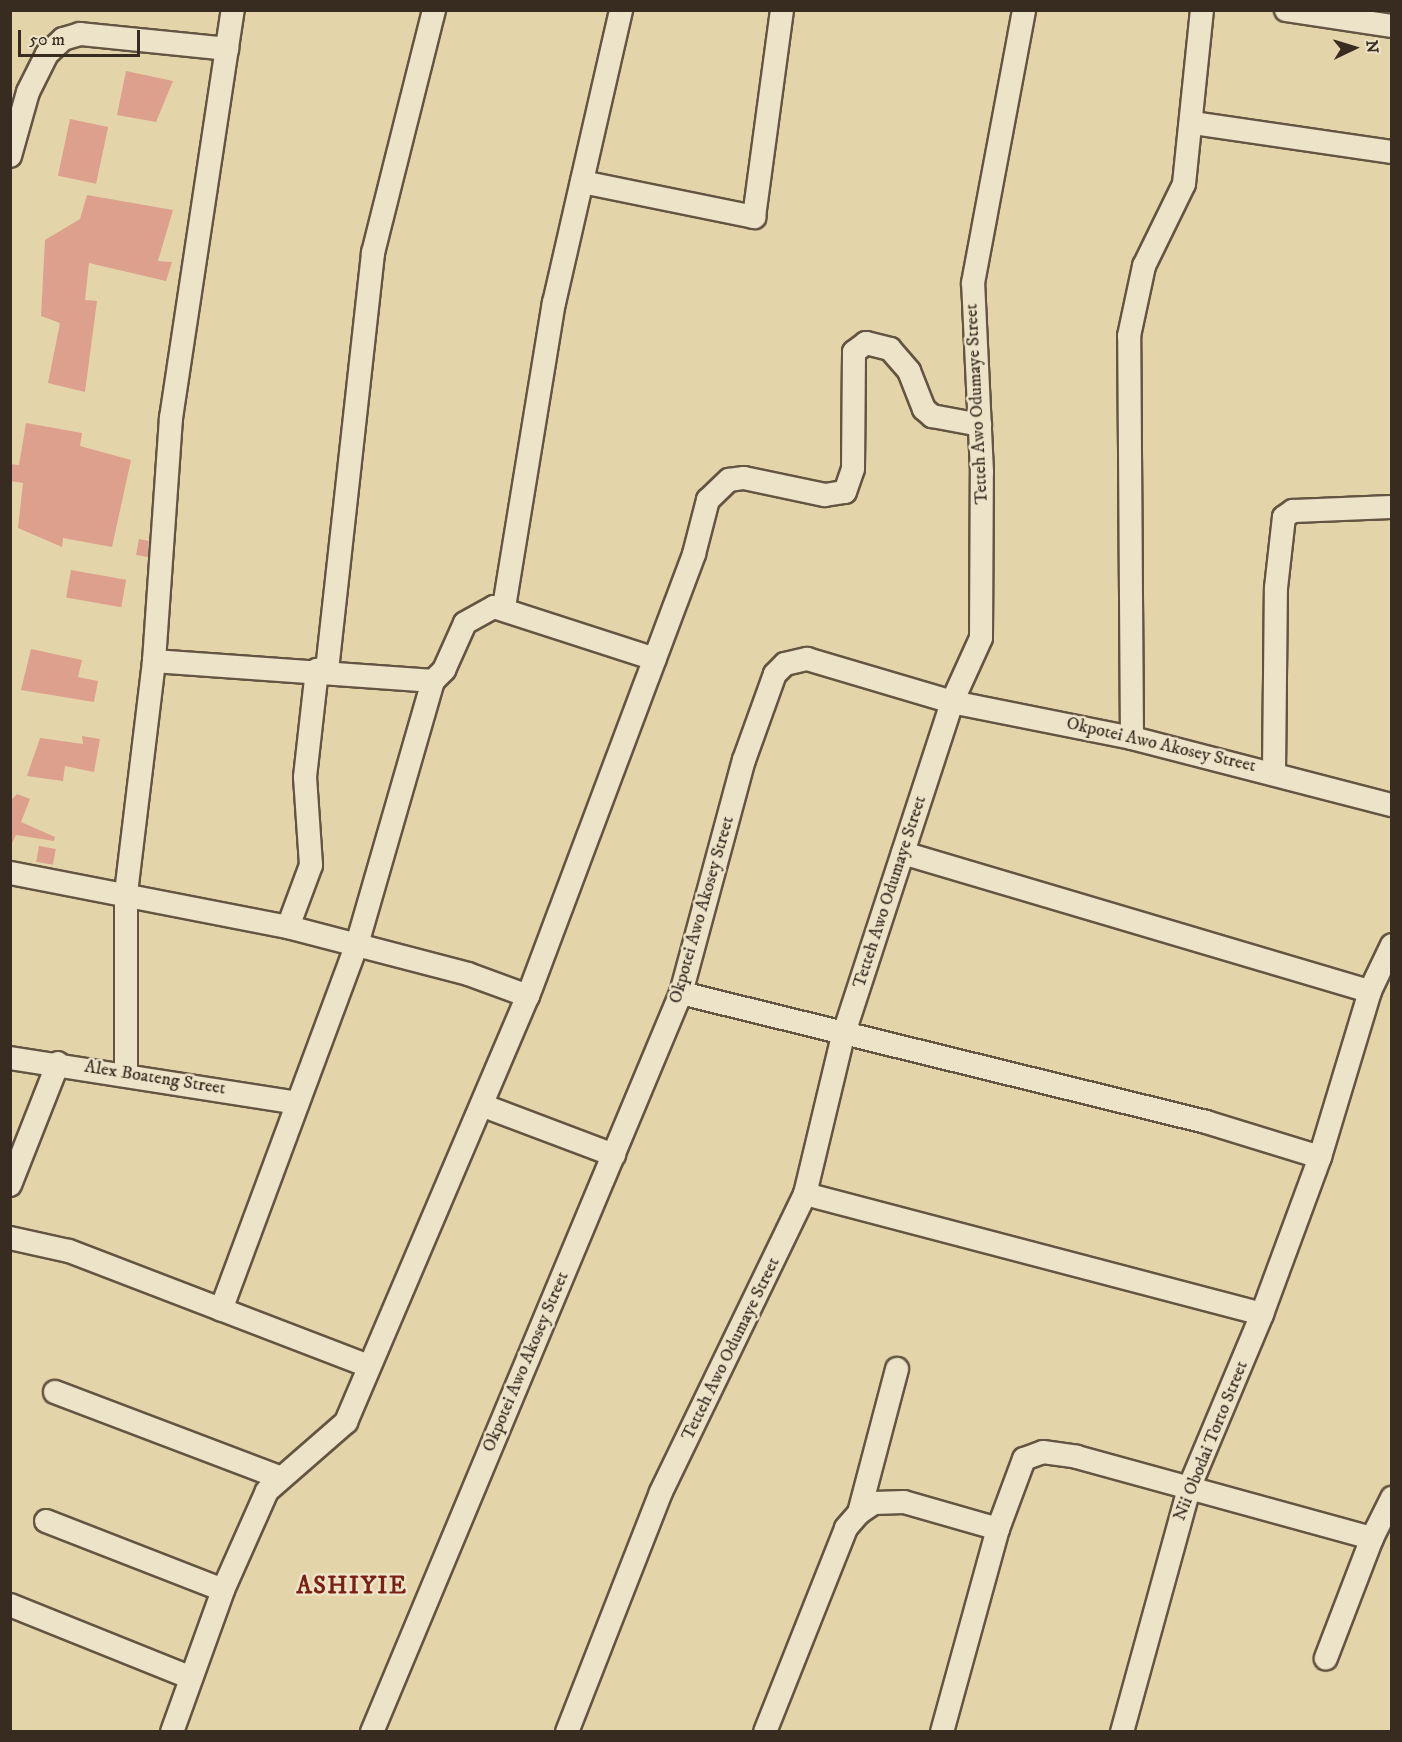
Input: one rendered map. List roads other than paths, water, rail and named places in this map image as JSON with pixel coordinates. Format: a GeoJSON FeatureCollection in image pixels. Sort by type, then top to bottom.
{"type":"FeatureCollection","features":[{"type":"Feature","properties":{"kind":"street"},"geometry":{"type":"LineString","coordinates":[[126,1074],[126,893],[154,661],[171,418],[233,10]]}},
{"type":"Feature","properties":{"kind":"street"},"geometry":{"type":"LineString","coordinates":[[288,927],[311,865],[305,777],[322,670],[373,253],[434,10]]}},
{"type":"Feature","properties":{"kind":"street"},"geometry":{"type":"LineString","coordinates":[[504,607],[554,303],[621,10]]}},
{"type":"Feature","properties":{"kind":"street"},"geometry":{"type":"LineString","coordinates":[[582,182],[754,217],[782,10]]}},
{"type":"Feature","properties":{"kind":"street","name":"Tetteh Awo Odumaye Street"},"geometry":{"type":"LineString","coordinates":[[567,1731],[661,1492],[806,1194],[843,1036],[952,702],[981,638],[980,425],[973,283],[1024,10]]}},
{"type":"Feature","properties":{"kind":"street"},"geometry":{"type":"LineString","coordinates":[[1132,738],[1129,336],[1144,266],[1184,184],[1193,123],[1202,10]]}},
{"type":"Feature","properties":{"kind":"street"},"geometry":{"type":"LineString","coordinates":[[1286,10],[1392,26]]}},
{"type":"Feature","properties":{"kind":"street"},"geometry":{"type":"LineString","coordinates":[[10,156],[28,92],[47,54],[63,39],[80,34],[227,49]]}},
{"type":"Feature","properties":{"kind":"street"},"geometry":{"type":"LineString","coordinates":[[1193,123],[1392,152]]}},
{"type":"Feature","properties":{"kind":"street"},"geometry":{"type":"LineString","coordinates":[[172,1731],[189,1677],[255,1513],[279,1478],[346,1422],[484,1106],[528,996],[655,659],[716,488],[744,478],[825,495],[845,492],[853,469],[853,368],[859,345],[890,349],[909,371],[924,409],[932,416],[980,425]]}},
{"type":"Feature","properties":{"kind":"street"},"geometry":{"type":"LineString","coordinates":[[1274,772],[1276,588],[1284,517],[1293,511],[1392,507]]}},
{"type":"Feature","properties":{"kind":"street"},"geometry":{"type":"LineString","coordinates":[[221,1309],[357,944],[433,681],[444,670],[465,623],[485,608],[504,607],[655,659]]}},
{"type":"Feature","properties":{"kind":"street","name":"Okpotei Awo Akosey Street"},"geometry":{"type":"LineString","coordinates":[[372,1731],[681,993],[744,760],[775,674],[785,664],[807,659],[952,702],[1132,738],[1274,772],[1392,805]]}},
{"type":"Feature","properties":{"kind":"street"},"geometry":{"type":"LineString","coordinates":[[154,661],[322,670],[433,681]]}},
{"type":"Feature","properties":{"kind":"street"},"geometry":{"type":"LineString","coordinates":[[903,853],[1370,991]]}},
{"type":"Feature","properties":{"kind":"street"},"geometry":{"type":"LineString","coordinates":[[10,873],[126,893],[288,927],[357,944],[528,996]]}},
{"type":"Feature","properties":{"kind":"street","name":"Nii Obodai Torto Street"},"geometry":{"type":"LineString","coordinates":[[1122,1731],[1189,1488],[1262,1314],[1320,1157],[1370,991],[1392,945]]}},
{"type":"Feature","properties":{"kind":"street"},"geometry":{"type":"LineString","coordinates":[[681,993],[843,1036],[1206,1122],[1320,1157]]}},
{"type":"Feature","properties":{"kind":"street","name":"Alex Boateng Street"},"geometry":{"type":"LineString","coordinates":[[10,1058],[126,1074],[298,1103]]}},
{"type":"Feature","properties":{"kind":"street"},"geometry":{"type":"LineString","coordinates":[[10,1185],[58,1064]]}},
{"type":"Feature","properties":{"kind":"street"},"geometry":{"type":"LineString","coordinates":[[484,1106],[614,1155]]}},
{"type":"Feature","properties":{"kind":"street"},"geometry":{"type":"LineString","coordinates":[[806,1194],[1262,1314]]}},
{"type":"Feature","properties":{"kind":"street"},"geometry":{"type":"LineString","coordinates":[[10,1238],[69,1251],[369,1366]]}},
{"type":"Feature","properties":{"kind":"street"},"geometry":{"type":"LineString","coordinates":[[860,1513],[897,1369]]}},
{"type":"Feature","properties":{"kind":"street"},"geometry":{"type":"LineString","coordinates":[[55,1392],[279,1478]]}},
{"type":"Feature","properties":{"kind":"street"},"geometry":{"type":"LineString","coordinates":[[942,1731],[998,1529],[1024,1459],[1043,1452],[1189,1488],[1372,1538]]}},
{"type":"Feature","properties":{"kind":"street"},"geometry":{"type":"LineString","coordinates":[[1326,1658],[1372,1538],[1392,1498]]}},
{"type":"Feature","properties":{"kind":"street"},"geometry":{"type":"LineString","coordinates":[[765,1731],[846,1528],[860,1513],[874,1503],[904,1502],[998,1529]]}},
{"type":"Feature","properties":{"kind":"street"},"geometry":{"type":"LineString","coordinates":[[46,1521],[223,1590]]}},
{"type":"Feature","properties":{"kind":"street"},"geometry":{"type":"LineString","coordinates":[[10,1605],[189,1677]]}},
{"type":"Feature","properties":{"kind":"district","name":"ASHIYIE"},"geometry":{"type":"Point","coordinates":[352,1587]}}]}
